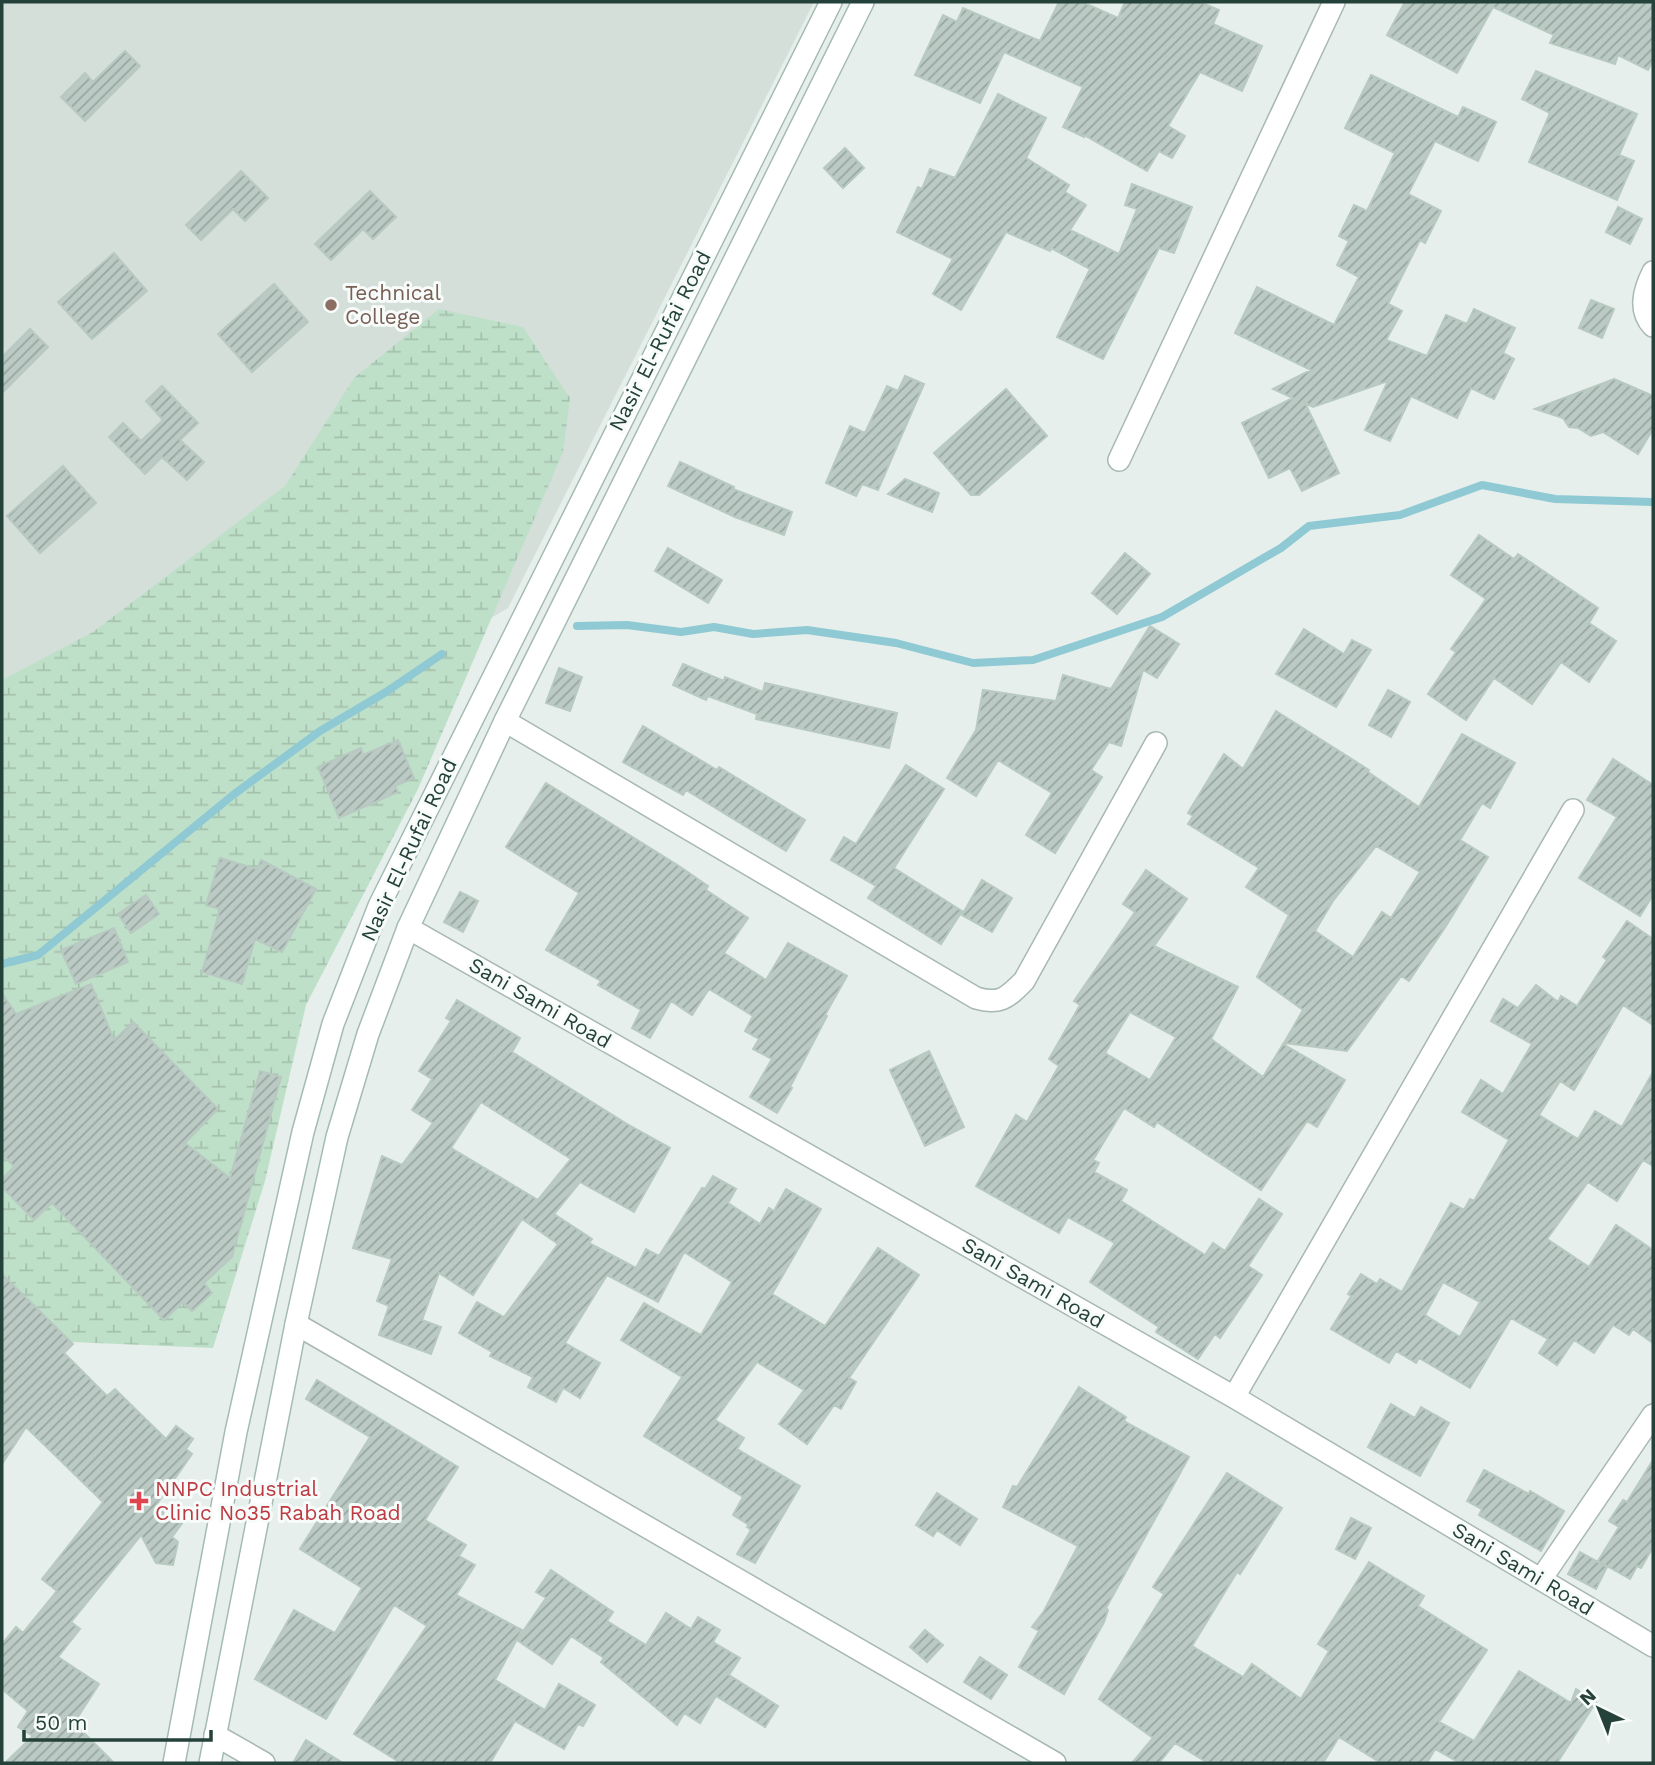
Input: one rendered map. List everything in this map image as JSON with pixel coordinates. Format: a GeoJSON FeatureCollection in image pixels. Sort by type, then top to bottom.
{"type":"FeatureCollection","features":[{"type":"Feature","properties":{"kind":"street","name":"Nasir El-Rufai Road"},"geometry":{"type":"LineString","coordinates":[[174,1763],[236,1432],[303,1132],[333,1024],[379,906],[831,2]]}},
{"type":"Feature","properties":{"kind":"street","name":"Nasir El-Rufai Road"},"geometry":{"type":"LineString","coordinates":[[210,1763],[296,1324],[337,1137],[368,1034],[408,928],[505,721],[863,2]]}},
{"type":"Feature","properties":{"kind":"street"},"geometry":{"type":"LineString","coordinates":[[1119,460],[1334,2]]}},
{"type":"Feature","properties":{"kind":"street"},"geometry":{"type":"LineString","coordinates":[[1653,272],[1643,300],[1647,319],[1653,326]]}},
{"type":"Feature","properties":{"kind":"street"},"geometry":{"type":"LineString","coordinates":[[607,447],[636,460]]}},
{"type":"Feature","properties":{"kind":"street"},"geometry":{"type":"LineString","coordinates":[[505,721],[976,998],[994,1002],[1009,996],[1024,981],[1156,743]]}},
{"type":"Feature","properties":{"kind":"street"},"geometry":{"type":"LineString","coordinates":[[1234,1397],[1573,810]]}},
{"type":"Feature","properties":{"kind":"street","name":"Sani Sami Road"},"geometry":{"type":"LineString","coordinates":[[408,928],[1234,1397],[1653,1646]]}},
{"type":"Feature","properties":{"kind":"street"},"geometry":{"type":"LineString","coordinates":[[296,1324],[1055,1763]]}},
{"type":"Feature","properties":{"kind":"street"},"geometry":{"type":"LineString","coordinates":[[1541,1579],[1653,1415]]}},
{"type":"Feature","properties":{"kind":"street"},"geometry":{"type":"LineString","coordinates":[[215,1735],[264,1763]]}},
{"type":"Feature","properties":{"kind":"shaded area","name":"Technical College"},"geometry":{"type":"Polygon","coordinates":[[[2,2],[814,2],[508,608],[2,908],[2,2]]]}},
{"type":"Feature","properties":{"kind":"green space"},"geometry":{"type":"Polygon","coordinates":[[[439,309],[523,327],[570,398],[563,452],[418,789],[306,1005],[265,1181],[213,1348],[48,1341],[2,1350],[2,680],[93,632],[285,486],[354,378],[439,309]]]}},
{"type":"Feature","properties":{"kind":"building"},"geometry":{"type":"Polygon","coordinates":[[[1059,2],[1082,2],[1118,18],[1125,2],[1200,2],[1219,10],[1213,24],[1262,46],[1242,91],[1200,72],[1168,126],[1185,136],[1172,158],[1159,151],[1147,171],[1084,135],[1063,127],[1083,87],[1004,52],[980,103],[915,75],[943,15],[957,22],[963,8],[1040,41],[1059,2]]]}},
{"type":"Feature","properties":{"kind":"building"},"geometry":{"type":"Polygon","coordinates":[[[1405,2],[1653,2],[1653,60],[1648,70],[1618,55],[1615,64],[1550,43],[1554,35],[1493,7],[1457,73],[1387,35],[1405,2]]]}},
{"type":"Feature","properties":{"kind":"building"},"geometry":{"type":"Polygon","coordinates":[[[125,51],[140,66],[85,121],[61,97],[85,73],[93,82],[125,51]]]}},
{"type":"Feature","properties":{"kind":"building"},"geometry":{"type":"Polygon","coordinates":[[[1536,71],[1637,114],[1619,155],[1634,161],[1617,200],[1529,162],[1550,113],[1522,99],[1536,71]]]}},
{"type":"Feature","properties":{"kind":"building"},"geometry":{"type":"Polygon","coordinates":[[[1371,75],[1458,117],[1463,107],[1496,122],[1478,161],[1435,141],[1408,194],[1441,211],[1425,243],[1420,240],[1388,304],[1402,311],[1386,340],[1427,356],[1446,315],[1467,324],[1474,309],[1515,328],[1503,353],[1514,359],[1494,399],[1471,388],[1457,418],[1411,396],[1390,441],[1365,430],[1388,381],[1313,407],[1305,403],[1339,473],[1302,491],[1290,468],[1269,478],[1242,423],[1293,398],[1273,389],[1311,370],[1235,333],[1257,287],[1334,325],[1359,277],[1337,265],[1349,241],[1339,236],[1354,205],[1367,211],[1395,153],[1345,128],[1371,75]]]}},
{"type":"Feature","properties":{"kind":"building"},"geometry":{"type":"Polygon","coordinates":[[[998,94],[1046,118],[1026,158],[1069,185],[1065,192],[1086,205],[1070,230],[1119,254],[1137,209],[1125,205],[1132,184],[1192,207],[1174,253],[1159,248],[1103,359],[1057,337],[1090,269],[1051,248],[1050,251],[1006,232],[961,310],[933,294],[953,259],[897,232],[918,187],[922,189],[930,169],[955,178],[998,94]]]}},
{"type":"Feature","properties":{"kind":"building"},"geometry":{"type":"Polygon","coordinates":[[[845,148],[864,168],[843,188],[824,168],[845,148]]]}},
{"type":"Feature","properties":{"kind":"building"},"geometry":{"type":"Polygon","coordinates":[[[241,171],[268,198],[245,221],[233,209],[201,240],[186,225],[241,171]]]}},
{"type":"Feature","properties":{"kind":"building"},"geometry":{"type":"Polygon","coordinates":[[[370,191],[396,217],[373,239],[363,229],[331,260],[315,244],[370,191]]]}},
{"type":"Feature","properties":{"kind":"building"},"geometry":{"type":"Polygon","coordinates":[[[1618,207],[1642,219],[1630,244],[1606,232],[1618,207]]]}},
{"type":"Feature","properties":{"kind":"building"},"geometry":{"type":"Polygon","coordinates":[[[114,253],[147,291],[92,339],[58,302],[114,253]]]}},
{"type":"Feature","properties":{"kind":"building"},"geometry":{"type":"Polygon","coordinates":[[[274,284],[308,322],[252,372],[218,334],[274,284]]]}},
{"type":"Feature","properties":{"kind":"building"},"geometry":{"type":"Polygon","coordinates":[[[1591,300],[1614,309],[1602,338],[1579,328],[1591,300]]]}},
{"type":"Feature","properties":{"kind":"building"},"geometry":{"type":"Polygon","coordinates":[[[30,329],[48,347],[2,393],[2,357],[30,329]]]}},
{"type":"Feature","properties":{"kind":"building"},"geometry":{"type":"Polygon","coordinates":[[[905,376],[924,384],[878,490],[862,484],[856,496],[826,483],[850,426],[865,433],[887,386],[898,391],[905,376]]]}},
{"type":"Feature","properties":{"kind":"building"},"geometry":{"type":"Polygon","coordinates":[[[1614,379],[1653,396],[1653,429],[1638,454],[1603,432],[1591,436],[1578,428],[1569,427],[1563,418],[1535,409],[1614,379]]]}},
{"type":"Feature","properties":{"kind":"building"},"geometry":{"type":"Polygon","coordinates":[[[162,386],[198,423],[180,440],[204,462],[187,480],[162,457],[145,474],[109,437],[123,423],[141,441],[163,420],[146,401],[162,386]]]}},
{"type":"Feature","properties":{"kind":"building"},"geometry":{"type":"Polygon","coordinates":[[[1006,389],[1047,436],[979,495],[971,495],[934,453],[1006,389]]]}},
{"type":"Feature","properties":{"kind":"building"},"geometry":{"type":"Polygon","coordinates":[[[680,462],[734,487],[733,489],[792,512],[784,535],[735,517],[668,486],[680,462]]]}},
{"type":"Feature","properties":{"kind":"building"},"geometry":{"type":"Polygon","coordinates":[[[63,466],[96,503],[40,553],[7,516],[63,466]]]}},
{"type":"Feature","properties":{"kind":"building"},"geometry":{"type":"Polygon","coordinates":[[[905,479],[939,493],[932,512],[888,494],[905,479]]]}},
{"type":"Feature","properties":{"kind":"building"},"geometry":{"type":"Polygon","coordinates":[[[1479,535],[1514,559],[1518,554],[1598,608],[1589,623],[1616,641],[1589,682],[1561,662],[1532,704],[1494,678],[1466,720],[1428,694],[1456,652],[1451,649],[1486,599],[1451,575],[1479,535]]]}},
{"type":"Feature","properties":{"kind":"building"},"geometry":{"type":"Polygon","coordinates":[[[668,548],[722,580],[708,603],[655,571],[668,548]]]}},
{"type":"Feature","properties":{"kind":"building"},"geometry":{"type":"Polygon","coordinates":[[[1125,553],[1150,574],[1117,614],[1092,593],[1125,553]]]}},
{"type":"Feature","properties":{"kind":"building"},"geometry":{"type":"Polygon","coordinates":[[[1150,626],[1179,644],[1157,678],[1143,670],[1121,746],[1109,742],[1091,770],[1102,777],[1055,853],[1026,835],[1052,793],[998,760],[976,796],[947,778],[976,730],[983,690],[1056,701],[1063,675],[1111,689],[1150,626]]]}},
{"type":"Feature","properties":{"kind":"building"},"geometry":{"type":"Polygon","coordinates":[[[1304,629],[1344,654],[1352,640],[1371,650],[1336,707],[1276,674],[1304,629]]]}},
{"type":"Feature","properties":{"kind":"building"},"geometry":{"type":"Polygon","coordinates":[[[683,664],[724,681],[725,677],[763,692],[765,683],[897,713],[889,748],[756,719],[757,714],[708,696],[706,700],[673,685],[683,664]]]}},
{"type":"Feature","properties":{"kind":"building"},"geometry":{"type":"Polygon","coordinates":[[[559,668],[582,677],[570,711],[546,703],[559,668]]]}},
{"type":"Feature","properties":{"kind":"building"},"geometry":{"type":"Polygon","coordinates":[[[1388,690],[1410,702],[1391,737],[1369,725],[1388,690]]]}},
{"type":"Feature","properties":{"kind":"building"},"geometry":{"type":"Polygon","coordinates":[[[1276,711],[1369,770],[1368,772],[1419,807],[1462,734],[1515,763],[1490,808],[1482,803],[1460,840],[1488,857],[1409,981],[1401,976],[1347,1051],[1284,1043],[1303,1010],[1257,977],[1289,915],[1246,887],[1259,868],[1188,824],[1193,816],[1188,813],[1224,754],[1243,769],[1276,711]],[[1376,846],[1333,901],[1315,931],[1353,957],[1382,912],[1391,918],[1420,872],[1376,846]]]}},
{"type":"Feature","properties":{"kind":"building"},"geometry":{"type":"Polygon","coordinates":[[[643,726],[717,770],[719,767],[805,820],[786,851],[686,790],[683,795],[623,762],[643,726]]]}},
{"type":"Feature","properties":{"kind":"building"},"geometry":{"type":"Polygon","coordinates":[[[398,740],[414,778],[395,786],[398,792],[339,818],[318,767],[361,748],[363,755],[398,740]]]}},
{"type":"Feature","properties":{"kind":"building"},"geometry":{"type":"Polygon","coordinates":[[[1613,759],[1653,785],[1653,895],[1640,916],[1579,878],[1617,817],[1587,800],[1613,759]]]}},
{"type":"Feature","properties":{"kind":"building"},"geometry":{"type":"Polygon","coordinates":[[[906,765],[944,789],[894,868],[962,911],[941,944],[868,898],[876,886],[831,860],[844,837],[856,844],[906,765]]]}},
{"type":"Feature","properties":{"kind":"building"},"geometry":{"type":"Polygon","coordinates":[[[546,783],[679,866],[708,886],[706,890],[748,918],[724,953],[766,980],[788,943],[847,976],[777,1113],[750,1097],[772,1059],[753,1049],[759,1039],[745,1031],[753,1016],[709,989],[692,1015],[671,1001],[650,1038],[632,1028],[641,1010],[598,985],[601,981],[546,950],[579,893],[506,847],[546,783]]]}},
{"type":"Feature","properties":{"kind":"building"},"geometry":{"type":"Polygon","coordinates":[[[220,858],[257,869],[261,860],[316,889],[282,952],[255,939],[242,984],[202,972],[220,909],[206,905],[220,858]]]}},
{"type":"Feature","properties":{"kind":"building"},"geometry":{"type":"Polygon","coordinates":[[[1146,870],[1187,899],[1154,946],[1238,987],[1211,1039],[1263,1077],[1283,1044],[1345,1080],[1317,1127],[1307,1121],[1261,1190],[1157,1122],[1154,1127],[1124,1108],[1093,1160],[1099,1163],[1094,1172],[1127,1190],[1121,1201],[1205,1255],[1213,1243],[1225,1251],[1259,1199],[1282,1214],[1248,1266],[1262,1275],[1220,1338],[1215,1334],[1198,1359],[1156,1332],[1159,1327],[1090,1282],[1115,1243],[1068,1217],[1059,1233],[976,1186],[1016,1115],[1027,1122],[1059,1066],[1049,1059],[1080,1005],[1074,1001],[1135,912],[1123,904],[1146,870]],[[1130,1012],[1105,1053],[1150,1080],[1176,1037],[1130,1012]]]}},
{"type":"Feature","properties":{"kind":"building"},"geometry":{"type":"Polygon","coordinates":[[[982,880],[1012,898],[992,932],[962,915],[982,880]]]}},
{"type":"Feature","properties":{"kind":"building"},"geometry":{"type":"Polygon","coordinates":[[[460,892],[478,901],[463,932],[444,922],[460,892]]]}},
{"type":"Feature","properties":{"kind":"building"},"geometry":{"type":"Polygon","coordinates":[[[146,895],[159,914],[131,933],[118,914],[146,895]]]}},
{"type":"Feature","properties":{"kind":"building"},"geometry":{"type":"Polygon","coordinates":[[[1627,921],[1653,939],[1653,1025],[1623,1005],[1574,1090],[1560,1081],[1539,1115],[1578,1139],[1595,1111],[1622,1127],[1653,1072],[1653,1166],[1643,1160],[1617,1201],[1588,1182],[1547,1239],[1589,1267],[1616,1225],[1653,1250],[1653,1343],[1633,1329],[1629,1335],[1613,1325],[1594,1353],[1574,1340],[1557,1365],[1539,1353],[1548,1339],[1511,1318],[1470,1388],[1419,1358],[1416,1363],[1396,1351],[1389,1363],[1331,1329],[1361,1274],[1377,1284],[1380,1279],[1402,1292],[1451,1203],[1464,1210],[1470,1199],[1474,1201],[1509,1140],[1462,1112],[1481,1080],[1503,1094],[1532,1044],[1491,1021],[1503,999],[1518,1008],[1536,985],[1558,1002],[1561,996],[1577,1006],[1607,960],[1603,957],[1627,921]],[[1443,1282],[1425,1315],[1460,1337],[1480,1302],[1443,1282]]]}},
{"type":"Feature","properties":{"kind":"building"},"geometry":{"type":"Polygon","coordinates":[[[114,928],[128,962],[76,984],[61,950],[114,928]]]}},
{"type":"Feature","properties":{"kind":"building"},"geometry":{"type":"Polygon","coordinates":[[[91,984],[114,1040],[133,1022],[218,1109],[185,1143],[230,1178],[260,1071],[281,1077],[232,1257],[204,1283],[212,1293],[192,1311],[183,1302],[164,1320],[52,1203],[34,1220],[2,1187],[2,1179],[14,1167],[2,1154],[2,993],[16,1014],[91,984]]]}},
{"type":"Feature","properties":{"kind":"building"},"geometry":{"type":"Polygon","coordinates":[[[457,1000],[520,1038],[512,1052],[670,1148],[634,1212],[580,1182],[554,1214],[592,1239],[589,1243],[636,1268],[646,1249],[659,1256],[702,1188],[705,1189],[713,1176],[736,1189],[728,1203],[760,1224],[769,1208],[774,1211],[786,1189],[821,1209],[772,1294],[825,1326],[878,1248],[919,1275],[849,1378],[856,1382],[841,1409],[834,1405],[807,1444],[779,1424],[804,1390],[757,1362],[715,1420],[744,1438],[737,1449],[800,1486],[755,1563],[737,1554],[751,1530],[747,1527],[749,1525],[733,1515],[743,1497],[644,1436],[682,1377],[621,1340],[644,1303],[701,1335],[732,1282],[684,1252],[658,1302],[607,1275],[565,1343],[600,1363],[580,1398],[563,1388],[556,1402],[528,1387],[533,1377],[490,1356],[492,1352],[459,1333],[477,1302],[504,1317],[558,1244],[522,1219],[473,1295],[439,1273],[422,1320],[441,1327],[431,1354],[379,1335],[389,1306],[377,1301],[392,1259],[353,1248],[382,1156],[402,1165],[433,1123],[412,1110],[432,1079],[419,1071],[451,1021],[446,1018],[457,1000]],[[481,1102],[451,1148],[538,1200],[571,1159],[481,1102]]]}},
{"type":"Feature","properties":{"kind":"building"},"geometry":{"type":"Polygon","coordinates":[[[929,1051],[964,1127],[925,1146],[890,1070],[929,1051]]]}},
{"type":"Feature","properties":{"kind":"building"},"geometry":{"type":"Polygon","coordinates":[[[2,1274],[73,1344],[64,1353],[107,1396],[115,1389],[166,1439],[176,1426],[193,1439],[186,1449],[192,1454],[157,1504],[183,1522],[172,1537],[178,1542],[173,1565],[156,1563],[141,1535],[71,1622],[80,1629],[58,1657],[99,1684],[74,1723],[114,1763],[5,1763],[33,1736],[18,1727],[28,1711],[2,1689],[2,1644],[16,1627],[23,1633],[57,1591],[42,1579],[103,1502],[26,1427],[2,1464],[2,1274]]]}},
{"type":"Feature","properties":{"kind":"building"},"geometry":{"type":"Polygon","coordinates":[[[317,1380],[458,1467],[425,1520],[466,1545],[459,1556],[475,1565],[456,1595],[522,1630],[495,1680],[545,1710],[559,1684],[595,1705],[583,1726],[578,1724],[564,1749],[515,1721],[490,1763],[401,1763],[354,1734],[427,1626],[394,1605],[326,1719],[255,1679],[294,1610],[335,1633],[362,1588],[300,1549],[370,1437],[306,1399],[317,1380]]]}},
{"type":"Feature","properties":{"kind":"building"},"geometry":{"type":"Polygon","coordinates":[[[1079,1387],[1126,1417],[1124,1421],[1189,1457],[1106,1608],[1108,1610],[1104,1622],[1064,1694],[1019,1667],[1039,1631],[1032,1627],[1044,1611],[1078,1546],[1003,1507],[1013,1486],[1017,1487],[1079,1387]]]}},
{"type":"Feature","properties":{"kind":"building"},"geometry":{"type":"Polygon","coordinates":[[[1391,1404],[1415,1418],[1421,1407],[1449,1423],[1420,1476],[1368,1447],[1391,1404]]]}},
{"type":"Feature","properties":{"kind":"building"},"geometry":{"type":"Polygon","coordinates":[[[1653,1460],[1653,1547],[1641,1568],[1637,1566],[1630,1579],[1598,1561],[1619,1527],[1609,1521],[1623,1500],[1627,1502],[1653,1460]]]}},
{"type":"Feature","properties":{"kind":"building"},"geometry":{"type":"Polygon","coordinates":[[[1484,1470],[1529,1494],[1530,1491],[1564,1511],[1541,1551],[1479,1515],[1482,1509],[1467,1501],[1484,1470]]]}},
{"type":"Feature","properties":{"kind":"building"},"geometry":{"type":"Polygon","coordinates":[[[1227,1473],[1282,1508],[1240,1574],[1237,1572],[1192,1646],[1243,1677],[1252,1664],[1301,1699],[1329,1651],[1318,1644],[1369,1562],[1424,1596],[1418,1606],[1487,1650],[1439,1722],[1474,1741],[1519,1671],[1571,1703],[1576,1689],[1596,1702],[1557,1763],[1460,1763],[1435,1749],[1427,1763],[1381,1763],[1339,1737],[1323,1763],[1208,1763],[1175,1743],[1159,1763],[1132,1763],[1153,1738],[1099,1699],[1164,1594],[1153,1587],[1227,1473]]]}},
{"type":"Feature","properties":{"kind":"building"},"geometry":{"type":"Polygon","coordinates":[[[937,1493],[977,1519],[960,1545],[937,1530],[933,1536],[916,1525],[937,1493]]]}},
{"type":"Feature","properties":{"kind":"building"},"geometry":{"type":"Polygon","coordinates":[[[1351,1518],[1371,1528],[1355,1559],[1336,1549],[1351,1518]]]}},
{"type":"Feature","properties":{"kind":"building"},"geometry":{"type":"Polygon","coordinates":[[[1580,1552],[1607,1567],[1596,1589],[1568,1574],[1580,1552]]]}},
{"type":"Feature","properties":{"kind":"building"},"geometry":{"type":"Polygon","coordinates":[[[551,1570],[613,1612],[607,1621],[646,1645],[666,1613],[691,1629],[698,1617],[720,1630],[713,1642],[740,1658],[729,1675],[778,1706],[765,1727],[716,1696],[700,1723],[684,1713],[677,1725],[601,1662],[604,1658],[571,1636],[552,1664],[517,1640],[546,1598],[536,1592],[551,1570]]]}},
{"type":"Feature","properties":{"kind":"building"},"geometry":{"type":"Polygon","coordinates":[[[925,1630],[943,1645],[927,1662],[910,1647],[925,1630]]]}},
{"type":"Feature","properties":{"kind":"building"},"geometry":{"type":"Polygon","coordinates":[[[980,1657],[1007,1675],[991,1699],[964,1682],[980,1657]]]}},
{"type":"Feature","properties":{"kind":"building"},"geometry":{"type":"Polygon","coordinates":[[[306,1740],[343,1763],[293,1763],[306,1740]]]}},
{"type":"Feature","properties":{"kind":"waterway"},"geometry":{"type":"LineString","coordinates":[[577,626],[627,625],[681,632],[714,627],[753,634],[807,630],[896,643],[973,663],[1033,660],[1162,617],[1281,548],[1309,526],[1400,515],[1482,485],[1555,499],[1653,502]]}},
{"type":"Feature","properties":{"kind":"waterway"},"geometry":{"type":"LineString","coordinates":[[2,964],[38,955],[233,795],[320,731],[386,692],[442,654]]}},
{"type":"Feature","properties":{"kind":"place","name":"Technical College"},"geometry":{"type":"Point","coordinates":[331,305]}},
{"type":"Feature","properties":{"kind":"place","name":"NNPC Industrial Clinic No35 Rabah Road"},"geometry":{"type":"Point","coordinates":[139,1501]}}]}
